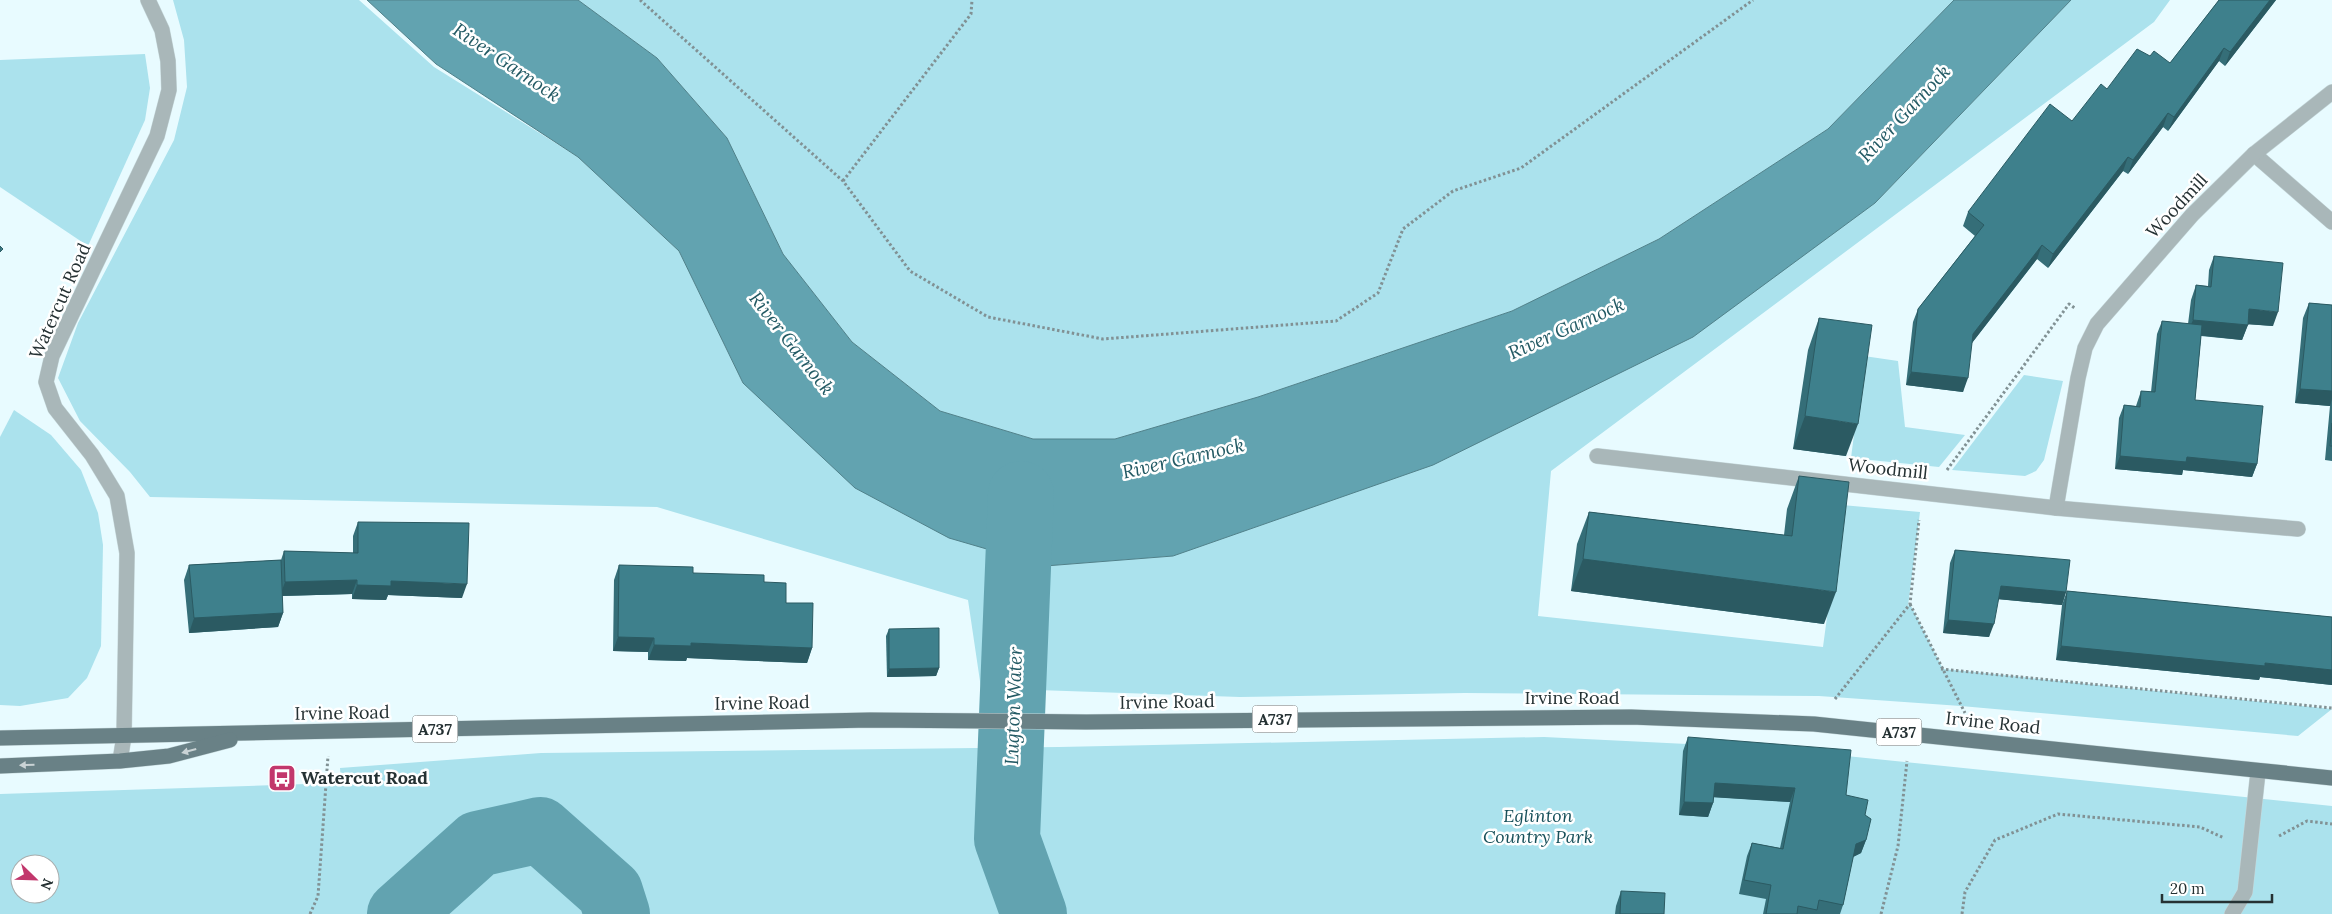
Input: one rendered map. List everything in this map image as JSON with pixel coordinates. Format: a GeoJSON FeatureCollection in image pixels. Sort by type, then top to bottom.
{"type":"FeatureCollection","features":[{"type":"Feature","properties":{"kind":"main road","name":"Irvine Road"},"geometry":{"type":"LineString","coordinates":[[0,738],[870,720],[1086,722],[1631,717],[1814,724],[1978,740],[2258,772],[2332,778]]}},
{"type":"Feature","properties":{"kind":"main road"},"geometry":{"type":"LineString","coordinates":[[0,766],[169,756],[253,734]]}},
{"type":"Feature","properties":{"kind":"street","name":"Watercut Road"},"geometry":{"type":"LineString","coordinates":[[120,760],[124,736],[127,552],[117,496],[92,455],[56,408],[46,382],[52,356],[157,136],[169,90],[168,61],[162,30],[148,0]]}},
{"type":"Feature","properties":{"kind":"street","name":"Woodmill"},"geometry":{"type":"LineString","coordinates":[[2056,508],[2078,378],[2085,348],[2097,324],[2192,215],[2254,154],[2332,92]]}},
{"type":"Feature","properties":{"kind":"street"},"geometry":{"type":"LineString","coordinates":[[2254,154],[2332,222]]}},
{"type":"Feature","properties":{"kind":"street","name":"Woodmill"},"geometry":{"type":"LineString","coordinates":[[1597,456],[2056,508],[2298,529]]}},
{"type":"Feature","properties":{"kind":"street"},"geometry":{"type":"LineString","coordinates":[[2232,914],[2245,892],[2258,772]]}},
{"type":"Feature","properties":{"kind":"path"},"geometry":{"type":"LineString","coordinates":[[640,0],[843,181],[910,270],[988,316],[1103,339],[1336,321],[1378,294],[1403,229],[1453,191],[1521,168],[1753,0]]}},
{"type":"Feature","properties":{"kind":"path"},"geometry":{"type":"LineString","coordinates":[[843,181],[971,14],[972,0]]}},
{"type":"Feature","properties":{"kind":"path"},"geometry":{"type":"LineString","coordinates":[[1814,724],[1910,604],[1926,492],[2069,304],[2097,324]]}},
{"type":"Feature","properties":{"kind":"path"},"geometry":{"type":"LineString","coordinates":[[1910,604],[1978,740]]}},
{"type":"Feature","properties":{"kind":"path"},"geometry":{"type":"LineString","coordinates":[[1941,669],[2332,708]]}},
{"type":"Feature","properties":{"kind":"path"},"geometry":{"type":"LineString","coordinates":[[310,914],[318,896],[329,732]]}},
{"type":"Feature","properties":{"kind":"path"},"geometry":{"type":"LineString","coordinates":[[1881,914],[1898,846],[1909,733]]}},
{"type":"Feature","properties":{"kind":"path"},"geometry":{"type":"LineString","coordinates":[[1962,914],[1965,892],[1995,840],[2058,814],[2200,827],[2250,851],[2307,821],[2332,824]]}},
{"type":"Feature","properties":{"kind":"green space"},"geometry":{"type":"Polygon","coordinates":[[[173,0],[359,0],[434,67],[578,157],[679,251],[743,383],[1045,566],[1173,556],[1875,203],[2071,0],[2170,0],[2154,22],[1551,471],[1538,616],[1823,647],[1842,505],[1920,512],[1908,606],[1910,604],[1943,669],[2332,709],[2298,736],[1961,706],[1819,696],[1465,693],[1240,697],[981,688],[968,600],[657,507],[150,497],[130,472],[80,421],[58,378],[78,323],[174,140],[187,87],[184,40],[173,0]]]}},
{"type":"Feature","properties":{"kind":"green space"},"geometry":{"type":"Polygon","coordinates":[[[578,0],[1954,0],[1828,129],[1659,239],[1512,311],[1258,397],[1115,439],[1033,439],[940,411],[852,342],[783,254],[727,138],[657,58],[578,0]]]}},
{"type":"Feature","properties":{"kind":"green space"},"geometry":{"type":"Polygon","coordinates":[[[145,54],[150,88],[145,120],[88,246],[0,187],[0,60],[145,54]]]}},
{"type":"Feature","properties":{"kind":"green space"},"geometry":{"type":"Polygon","coordinates":[[[1864,356],[1898,361],[1905,427],[1965,435],[1939,467],[1851,458],[1864,356]]]}},
{"type":"Feature","properties":{"kind":"green space"},"geometry":{"type":"Polygon","coordinates":[[[2024,375],[2063,381],[2044,460],[2036,471],[2025,476],[1952,470],[2024,375]]]}},
{"type":"Feature","properties":{"kind":"green space"},"geometry":{"type":"Polygon","coordinates":[[[14,410],[51,435],[81,470],[98,513],[103,545],[101,646],[87,678],[68,698],[20,706],[0,705],[0,437],[14,410]]]}},
{"type":"Feature","properties":{"kind":"green space","name":"Eglinton Country Park"},"geometry":{"type":"Polygon","coordinates":[[[1544,737],[1769,748],[2332,806],[2332,914],[0,914],[0,794],[306,784],[341,780],[340,768],[541,753],[1059,747],[1544,737]]]}},
{"type":"Feature","properties":{"kind":"water","name":"River Garnock"},"geometry":{"type":"Polygon","coordinates":[[[367,0],[578,0],[657,58],[727,138],[783,254],[852,342],[940,411],[1033,439],[1115,439],[1258,397],[1512,311],[1659,239],[1828,129],[1954,0],[2071,0],[1875,203],[1693,337],[1433,465],[1173,556],[1045,566],[949,538],[855,488],[743,383],[679,251],[578,157],[436,64],[367,0]]]}},
{"type":"Feature","properties":{"kind":"building"},"geometry":{"type":"Polygon","coordinates":[[[2219,0],[2270,0],[2230,52],[2224,48],[2174,117],[2168,113],[2133,160],[2128,157],[2053,254],[2042,245],[1973,334],[1968,378],[1911,372],[1918,309],[1984,225],[1968,212],[2050,104],[2072,121],[2101,84],[2107,89],[2137,49],[2150,56],[2154,51],[2170,63],[2219,0]]]}},
{"type":"Feature","properties":{"kind":"building"},"geometry":{"type":"Polygon","coordinates":[[[2214,256],[2283,263],[2278,312],[2249,309],[2248,325],[2193,320],[2196,285],[2211,287],[2214,256]]]}},
{"type":"Feature","properties":{"kind":"building"},"geometry":{"type":"Polygon","coordinates":[[[2309,303],[2332,305],[2332,391],[2300,389],[2309,303]]]}},
{"type":"Feature","properties":{"kind":"building"},"geometry":{"type":"Polygon","coordinates":[[[1819,318],[1872,325],[1858,424],[1805,416],[1819,318]]]}},
{"type":"Feature","properties":{"kind":"building"},"geometry":{"type":"Polygon","coordinates":[[[2162,321],[2202,325],[2195,400],[2263,406],[2257,464],[2187,457],[2186,462],[2120,456],[2124,405],[2140,407],[2141,391],[2155,392],[2162,321]]]}},
{"type":"Feature","properties":{"kind":"building"},"geometry":{"type":"Polygon","coordinates":[[[2332,423],[2332,446],[2330,446],[2332,423]]]}},
{"type":"Feature","properties":{"kind":"building"},"geometry":{"type":"Polygon","coordinates":[[[1799,476],[1849,482],[1836,592],[1583,559],[1589,512],[1792,536],[1799,476]]]}},
{"type":"Feature","properties":{"kind":"building"},"geometry":{"type":"Polygon","coordinates":[[[358,522],[469,523],[467,584],[391,581],[391,586],[357,585],[357,580],[285,582],[284,551],[358,553],[358,522]]]}},
{"type":"Feature","properties":{"kind":"building"},"geometry":{"type":"Polygon","coordinates":[[[1955,550],[2070,560],[2066,592],[2001,586],[1994,624],[1948,620],[1955,550]]]}},
{"type":"Feature","properties":{"kind":"building"},"geometry":{"type":"Polygon","coordinates":[[[281,560],[283,613],[194,618],[189,565],[281,560]]]}},
{"type":"Feature","properties":{"kind":"building"},"geometry":{"type":"Polygon","coordinates":[[[619,565],[693,567],[693,573],[764,575],[764,582],[786,583],[786,603],[813,603],[812,648],[691,643],[691,646],[654,645],[654,638],[618,637],[619,565]]]}},
{"type":"Feature","properties":{"kind":"building"},"geometry":{"type":"Polygon","coordinates":[[[2067,591],[2332,617],[2332,670],[2265,663],[2265,666],[2061,646],[2067,591]]]}},
{"type":"Feature","properties":{"kind":"building"},"geometry":{"type":"Polygon","coordinates":[[[939,628],[939,668],[889,669],[889,629],[939,628]]]}},
{"type":"Feature","properties":{"kind":"building"},"geometry":{"type":"Polygon","coordinates":[[[1688,737],[1851,750],[1846,795],[1868,800],[1865,815],[1871,819],[1866,840],[1856,844],[1843,905],[1819,900],[1817,910],[1798,906],[1797,914],[1766,914],[1771,885],[1744,880],[1752,843],[1783,849],[1795,788],[1715,783],[1713,803],[1684,802],[1688,737]]]}},
{"type":"Feature","properties":{"kind":"building"},"geometry":{"type":"Polygon","coordinates":[[[1621,891],[1665,893],[1664,914],[1620,914],[1621,891]]]}},
{"type":"Feature","properties":{"kind":"waterway","name":"Lugton Water"},"geometry":{"type":"LineString","coordinates":[[1021,494],[1007,839],[1034,914]]}},
{"type":"Feature","properties":{"kind":"waterway","name":"Lugton Water"},"geometry":{"type":"LineString","coordinates":[[400,914],[478,844],[540,830],[610,892],[617,914]]}},
{"type":"Feature","properties":{"kind":"place","name":"Watercut Road"},"geometry":{"type":"Point","coordinates":[282,778]}}]}
